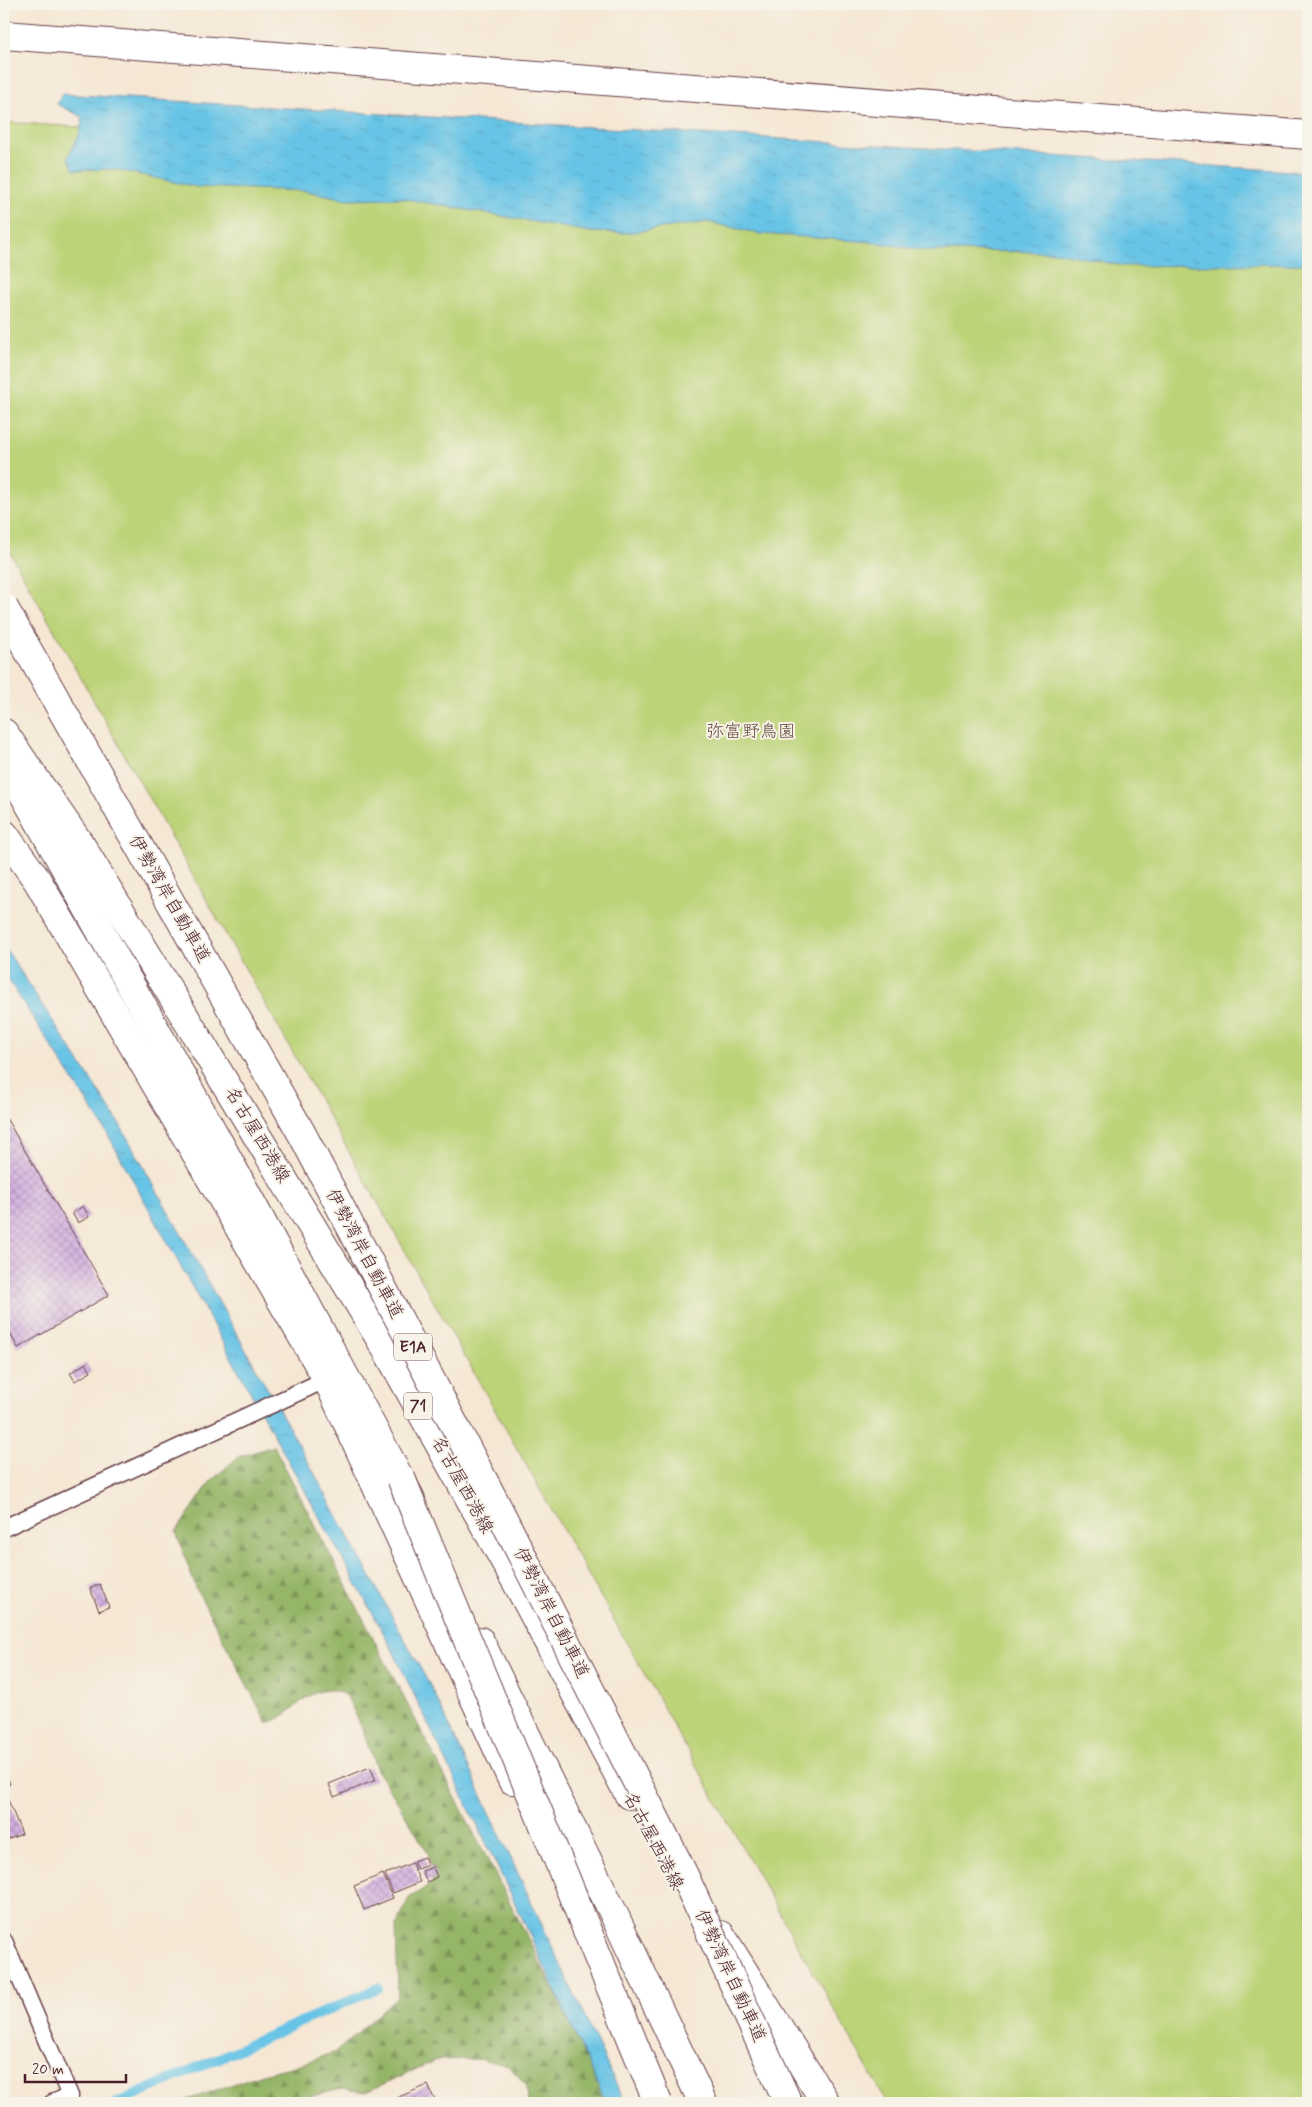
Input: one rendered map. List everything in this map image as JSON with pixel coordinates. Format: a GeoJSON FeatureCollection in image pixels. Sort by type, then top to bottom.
{"type":"FeatureCollection","features":[{"type":"Feature","properties":{"kind":"main road"},"geometry":{"type":"LineString","coordinates":[[4,35],[1308,134]]}},
{"type":"Feature","properties":{"kind":"main road","name":"伊勢湾岸自動車道"},"geometry":{"type":"LineString","coordinates":[[4,608],[302,1134],[500,1512],[684,1875],[789,2103]]}},
{"type":"Feature","properties":{"kind":"main road","name":"名古屋西港線"},"geometry":{"type":"LineString","coordinates":[[4,733],[82,847],[385,1347],[518,1584],[789,2103]]}},
{"type":"Feature","properties":{"kind":"main road"},"geometry":{"type":"LineString","coordinates":[[4,759],[223,1150],[400,1478],[611,1908],[703,2103]]}},
{"type":"Feature","properties":{"kind":"main road"},"geometry":{"type":"LineString","coordinates":[[4,834],[37,880],[327,1379],[576,1918],[667,2103]]}},
{"type":"Feature","properties":{"kind":"main road"},"geometry":{"type":"LineString","coordinates":[[400,1478],[658,2103]]}},
{"type":"Feature","properties":{"kind":"main road"},"geometry":{"type":"LineString","coordinates":[[684,1875],[826,2103]]}},
{"type":"Feature","properties":{"kind":"lane"},"geometry":{"type":"LineString","coordinates":[[4,1528],[327,1379]]}},
{"type":"Feature","properties":{"kind":"lane"},"geometry":{"type":"LineString","coordinates":[[4,1942],[71,2100],[52,2103]]}},
{"type":"Feature","properties":{"kind":"green space","name":"弥富野鳥園"},"geometry":{"type":"Polygon","coordinates":[[[4,122],[1308,208],[1308,2103],[887,2103],[4,542],[4,122]]]}},
{"type":"Feature","properties":{"kind":"green space"},"geometry":{"type":"Polygon","coordinates":[[[274,1446],[524,1930],[608,2103],[528,2103],[527,2086],[509,2066],[481,2059],[436,2060],[366,2092],[342,2089],[282,2103],[179,2103],[262,2074],[295,2066],[336,2052],[398,1996],[396,1926],[409,1898],[433,1883],[429,1855],[378,1773],[361,1726],[346,1695],[333,1690],[321,1691],[305,1699],[283,1716],[267,1723],[196,1588],[176,1532],[211,1481],[238,1457],[274,1446]]]}},
{"type":"Feature","properties":{"kind":"water"},"geometry":{"type":"Polygon","coordinates":[[[62,94],[1308,172],[1308,264],[1124,266],[1056,252],[927,251],[873,242],[761,234],[708,222],[625,233],[590,232],[401,198],[347,199],[305,191],[197,187],[113,169],[74,170],[68,157],[79,134],[82,117],[57,104],[62,94]]]}},
{"type":"Feature","properties":{"kind":"water"},"geometry":{"type":"Polygon","coordinates":[[[4,946],[119,1123],[296,1440],[434,1693],[625,2103],[606,2103],[525,1924],[389,1643],[107,1133],[4,973],[4,946]]]}},
{"type":"Feature","properties":{"kind":"building"},"geometry":{"type":"Polygon","coordinates":[[[6,1118],[109,1295],[18,1348],[4,1323],[4,1119],[6,1118]]]}},
{"type":"Feature","properties":{"kind":"building"},"geometry":{"type":"Polygon","coordinates":[[[83,1206],[89,1217],[78,1223],[72,1213],[83,1206]]]}},
{"type":"Feature","properties":{"kind":"building"},"geometry":{"type":"Polygon","coordinates":[[[86,1363],[91,1372],[75,1381],[70,1373],[86,1363]]]}},
{"type":"Feature","properties":{"kind":"building"},"geometry":{"type":"Polygon","coordinates":[[[100,1584],[109,1607],[99,1611],[90,1588],[100,1584]]]}},
{"type":"Feature","properties":{"kind":"building"},"geometry":{"type":"Polygon","coordinates":[[[370,1767],[376,1780],[334,1797],[329,1784],[370,1767]]]}},
{"type":"Feature","properties":{"kind":"building"},"geometry":{"type":"Polygon","coordinates":[[[4,1769],[10,1784],[4,1786],[4,1769]]]}},
{"type":"Feature","properties":{"kind":"building"},"geometry":{"type":"Polygon","coordinates":[[[4,1790],[22,1834],[4,1841],[4,1790]]]}},
{"type":"Feature","properties":{"kind":"building"},"geometry":{"type":"Polygon","coordinates":[[[424,1857],[428,1865],[417,1869],[413,1861],[424,1857]]]}},
{"type":"Feature","properties":{"kind":"building"},"geometry":{"type":"Polygon","coordinates":[[[412,1863],[420,1882],[393,1893],[385,1874],[412,1863]]]}},
{"type":"Feature","properties":{"kind":"building"},"geometry":{"type":"Polygon","coordinates":[[[433,1867],[437,1877],[427,1882],[422,1871],[433,1867]]]}},
{"type":"Feature","properties":{"kind":"building"},"geometry":{"type":"Polygon","coordinates":[[[383,1874],[393,1898],[364,1910],[354,1886],[383,1874]]]}},
{"type":"Feature","properties":{"kind":"building"},"geometry":{"type":"Polygon","coordinates":[[[428,2085],[436,2103],[384,2103],[428,2085]]]}},
{"type":"Feature","properties":{"kind":"waterway"},"geometry":{"type":"LineString","coordinates":[[117,2103],[378,1988]]}}]}
